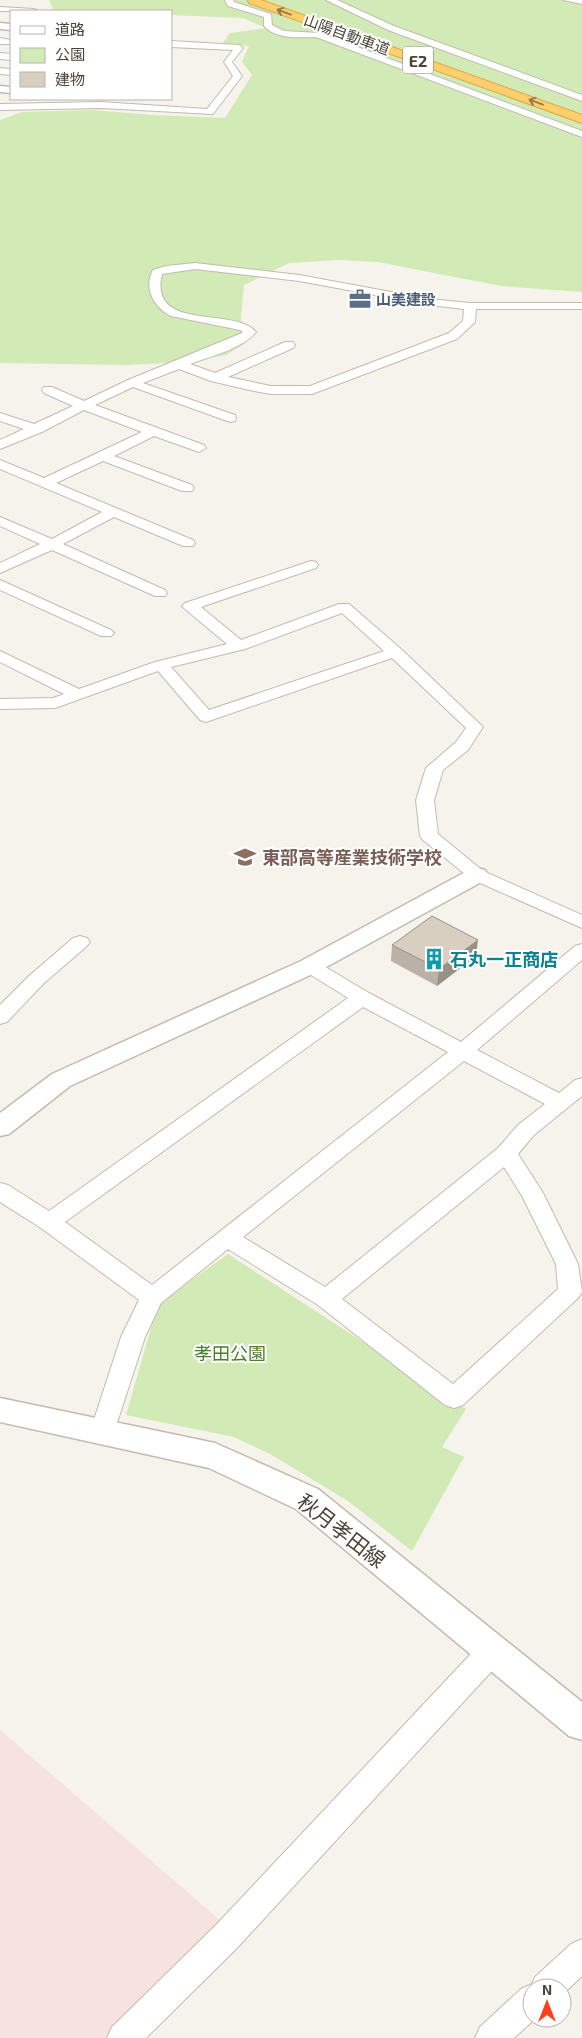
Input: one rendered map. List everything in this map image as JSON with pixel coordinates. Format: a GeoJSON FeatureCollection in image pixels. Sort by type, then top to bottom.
{"type":"FeatureCollection","features":[{"type":"Feature","properties":{"kind":"highway","name":"山陽自動車道"},"geometry":{"type":"LineString","coordinates":[[254,1],[582,118]]}},
{"type":"Feature","properties":{"kind":"highway","name":"山陽自動車道"},"geometry":{"type":"LineString","coordinates":[[327,5],[582,108]]}},
{"type":"Feature","properties":{"kind":"street"},"geometry":{"type":"LineString","coordinates":[[229,0],[231,4],[268,16],[268,26],[271,30],[317,35],[582,134]]}},
{"type":"Feature","properties":{"kind":"street"},"geometry":{"type":"LineString","coordinates":[[567,0],[582,2]]}},
{"type":"Feature","properties":{"kind":"street"},"geometry":{"type":"LineString","coordinates":[[327,5],[582,98]]}},
{"type":"Feature","properties":{"kind":"street"},"geometry":{"type":"LineString","coordinates":[[0,9],[17,10]]}},
{"type":"Feature","properties":{"kind":"street"},"geometry":{"type":"LineString","coordinates":[[0,107],[19,108],[104,102],[210,112],[238,76],[228,62],[239,48],[172,44]]}},
{"type":"Feature","properties":{"kind":"street"},"geometry":{"type":"LineString","coordinates":[[0,115],[19,108]]}},
{"type":"Feature","properties":{"kind":"street"},"geometry":{"type":"LineString","coordinates":[[0,445],[132,383],[182,365],[246,336],[250,332],[244,327],[182,314],[164,306],[156,292],[154,280],[157,272],[166,269],[195,266],[262,273],[429,302],[470,306],[582,306]]}},
{"type":"Feature","properties":{"kind":"street"},"geometry":{"type":"LineString","coordinates":[[182,365],[215,378],[271,390],[312,390],[453,336],[469,322],[470,306]]}},
{"type":"Feature","properties":{"kind":"street"},"geometry":{"type":"LineString","coordinates":[[215,378],[288,345]]}},
{"type":"Feature","properties":{"kind":"street"},"geometry":{"type":"LineString","coordinates":[[132,383],[230,418]]}},
{"type":"Feature","properties":{"kind":"street"},"geometry":{"type":"LineString","coordinates":[[48,390],[85,406],[199,448]]}},
{"type":"Feature","properties":{"kind":"street"},"geometry":{"type":"LineString","coordinates":[[0,417],[37,429]]}},
{"type":"Feature","properties":{"kind":"street"},"geometry":{"type":"LineString","coordinates":[[44,483],[154,431]]}},
{"type":"Feature","properties":{"kind":"street"},"geometry":{"type":"LineString","coordinates":[[104,456],[187,488]]}},
{"type":"Feature","properties":{"kind":"street"},"geometry":{"type":"LineString","coordinates":[[0,464],[188,543]]}},
{"type":"Feature","properties":{"kind":"street"},"geometry":{"type":"LineString","coordinates":[[0,569],[114,511]]}},
{"type":"Feature","properties":{"kind":"street"},"geometry":{"type":"LineString","coordinates":[[0,521],[160,593]]}},
{"type":"Feature","properties":{"kind":"street"},"geometry":{"type":"LineString","coordinates":[[239,646],[190,606],[311,565]]}},
{"type":"Feature","properties":{"kind":"street"},"geometry":{"type":"LineString","coordinates":[[0,584],[106,633]]}},
{"type":"Feature","properties":{"kind":"street"},"geometry":{"type":"LineString","coordinates":[[0,704],[55,703],[162,665],[239,646],[344,607],[475,727],[462,746],[435,768],[426,800],[430,836],[478,875],[582,922]]}},
{"type":"Feature","properties":{"kind":"street"},"geometry":{"type":"LineString","coordinates":[[162,665],[206,717],[395,652]]}},
{"type":"Feature","properties":{"kind":"street"},"geometry":{"type":"LineString","coordinates":[[0,656],[76,694]]}},
{"type":"Feature","properties":{"kind":"street"},"geometry":{"type":"LineString","coordinates":[[0,1127],[61,1080],[310,966],[478,875]]}},
{"type":"Feature","properties":{"kind":"street"},"geometry":{"type":"LineString","coordinates":[[0,1017],[36,980],[80,942]]}},
{"type":"Feature","properties":{"kind":"street"},"geometry":{"type":"LineString","coordinates":[[102,1432],[133,1337],[152,1297],[462,1052],[582,950]]}},
{"type":"Feature","properties":{"kind":"street"},"geometry":{"type":"LineString","coordinates":[[310,966],[362,998],[561,1103]]}},
{"type":"Feature","properties":{"kind":"street"},"geometry":{"type":"LineString","coordinates":[[49,1222],[362,998]]}},
{"type":"Feature","properties":{"kind":"street"},"geometry":{"type":"LineString","coordinates":[[326,1298],[506,1153],[526,1130],[582,1085]]}},
{"type":"Feature","properties":{"kind":"street"},"geometry":{"type":"LineString","coordinates":[[227,1238],[326,1298],[454,1398],[570,1292],[567,1264],[532,1193],[506,1153]]}},
{"type":"Feature","properties":{"kind":"street"},"geometry":{"type":"LineString","coordinates":[[0,1191],[49,1222],[152,1297]]}},
{"type":"Feature","properties":{"kind":"street","name":"秋月孝田線"},"geometry":{"type":"LineString","coordinates":[[0,1410],[216,1456],[308,1499],[582,1724]]}},
{"type":"Feature","properties":{"kind":"street"},"geometry":{"type":"LineString","coordinates":[[123,2038],[226,1937],[492,1651]]}},
{"type":"Feature","properties":{"kind":"street"},"geometry":{"type":"LineString","coordinates":[[557,1978],[582,1955]]}},
{"type":"Feature","properties":{"kind":"street"},"geometry":{"type":"LineString","coordinates":[[490,2038],[522,2009]]}},
{"type":"Feature","properties":{"kind":"shaded area"},"geometry":{"type":"Polygon","coordinates":[[[0,1730],[222,1922],[107,2038],[0,2038],[0,1730]]]}},
{"type":"Feature","properties":{"kind":"green space"},"geometry":{"type":"Polygon","coordinates":[[[49,0],[582,0],[582,292],[501,286],[378,262],[338,260],[289,263],[244,285],[241,317],[244,344],[226,355],[186,362],[127,365],[0,363],[0,120],[22,112],[92,110],[225,118],[252,75],[242,62],[249,46],[222,44],[230,33],[266,28],[243,18],[172,15],[172,10],[53,10],[49,0]]]}},
{"type":"Feature","properties":{"kind":"green space","name":"孝田公園"},"geometry":{"type":"Polygon","coordinates":[[[228,1254],[466,1409],[442,1447],[464,1457],[412,1551],[348,1501],[270,1454],[234,1437],[126,1415],[153,1321],[162,1301],[228,1254]]]}},
{"type":"Feature","properties":{"kind":"building"},"geometry":{"type":"Polygon","coordinates":[[[432,916],[478,940],[439,969],[392,945],[432,916]]]}},
{"type":"Feature","properties":{"kind":"place","name":"山美建設"},"geometry":{"type":"Point","coordinates":[360,299]}},
{"type":"Feature","properties":{"kind":"place","name":"東部高等産業技術学校"},"geometry":{"type":"Point","coordinates":[245,857]}},
{"type":"Feature","properties":{"kind":"place","name":"石丸一正商店"},"geometry":{"type":"Point","coordinates":[434,959]}}]}
